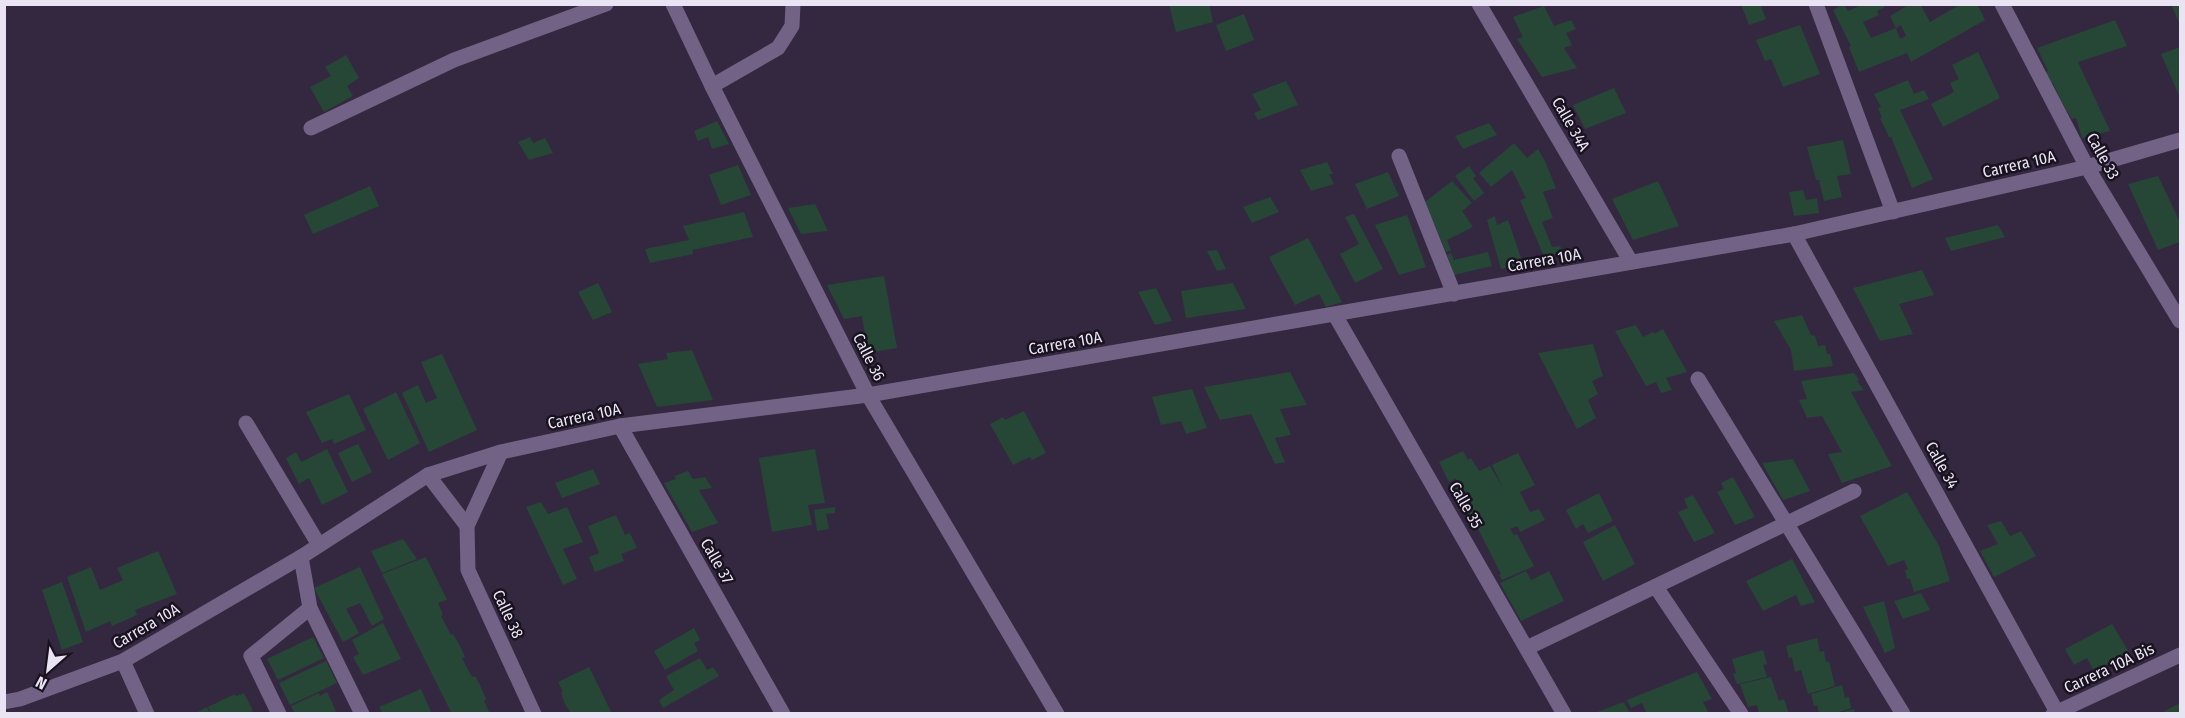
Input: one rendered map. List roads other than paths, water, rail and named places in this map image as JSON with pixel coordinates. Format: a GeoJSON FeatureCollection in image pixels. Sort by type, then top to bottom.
{"type":"FeatureCollection","features":[{"type":"Feature","properties":{"kind":"street"},"geometry":{"type":"LineString","coordinates":[[311,128],[454,60],[606,4]]}},
{"type":"Feature","properties":{"kind":"street","name":"Calle 36"},"geometry":{"type":"LineString","coordinates":[[673,4],[868,395],[1057,714]]}},
{"type":"Feature","properties":{"kind":"street"},"geometry":{"type":"LineString","coordinates":[[712,86],[778,48],[792,26],[793,4]]}},
{"type":"Feature","properties":{"kind":"street","name":"Calle 34A"},"geometry":{"type":"LineString","coordinates":[[1479,4],[1631,262]]}},
{"type":"Feature","properties":{"kind":"street"},"geometry":{"type":"LineString","coordinates":[[1816,4],[1893,212]]}},
{"type":"Feature","properties":{"kind":"street","name":"Calle 33"},"geometry":{"type":"LineString","coordinates":[[2002,4],[2087,167],[2181,321]]}},
{"type":"Feature","properties":{"kind":"street","name":"Carrera 10A"},"geometry":{"type":"LineString","coordinates":[[4,702],[20,699],[123,661],[301,557],[428,475],[501,452],[620,426],[868,395],[1794,234],[2087,167],[2181,140]]}},
{"type":"Feature","properties":{"kind":"street"},"geometry":{"type":"LineString","coordinates":[[1399,156],[1454,294]]}},
{"type":"Feature","properties":{"kind":"street","name":"Calle 34"},"geometry":{"type":"LineString","coordinates":[[1794,234],[2056,713]]}},
{"type":"Feature","properties":{"kind":"street","name":"Calle 35"},"geometry":{"type":"LineString","coordinates":[[1335,315],[1564,714]]}},
{"type":"Feature","properties":{"kind":"street"},"geometry":{"type":"LineString","coordinates":[[1698,379],[1903,714]]}},
{"type":"Feature","properties":{"kind":"street"},"geometry":{"type":"LineString","coordinates":[[246,423],[320,545]]}},
{"type":"Feature","properties":{"kind":"street","name":"Calle 37"},"geometry":{"type":"LineString","coordinates":[[620,426],[783,714]]}},
{"type":"Feature","properties":{"kind":"street"},"geometry":{"type":"LineString","coordinates":[[428,475],[466,526],[501,452]]}},
{"type":"Feature","properties":{"kind":"street"},"geometry":{"type":"LineString","coordinates":[[1527,648],[1854,491]]}},
{"type":"Feature","properties":{"kind":"street","name":"Calle 38"},"geometry":{"type":"LineString","coordinates":[[466,526],[468,570],[534,714]]}},
{"type":"Feature","properties":{"kind":"street"},"geometry":{"type":"LineString","coordinates":[[301,557],[310,608],[362,714]]}},
{"type":"Feature","properties":{"kind":"street"},"geometry":{"type":"LineString","coordinates":[[1656,587],[1741,714]]}},
{"type":"Feature","properties":{"kind":"street"},"geometry":{"type":"LineString","coordinates":[[279,714],[251,656],[310,608]]}},
{"type":"Feature","properties":{"kind":"street","name":"Carrera 10A Bis"},"geometry":{"type":"LineString","coordinates":[[2056,713],[2181,655]]}},
{"type":"Feature","properties":{"kind":"street"},"geometry":{"type":"LineString","coordinates":[[123,661],[147,714]]}}]}
